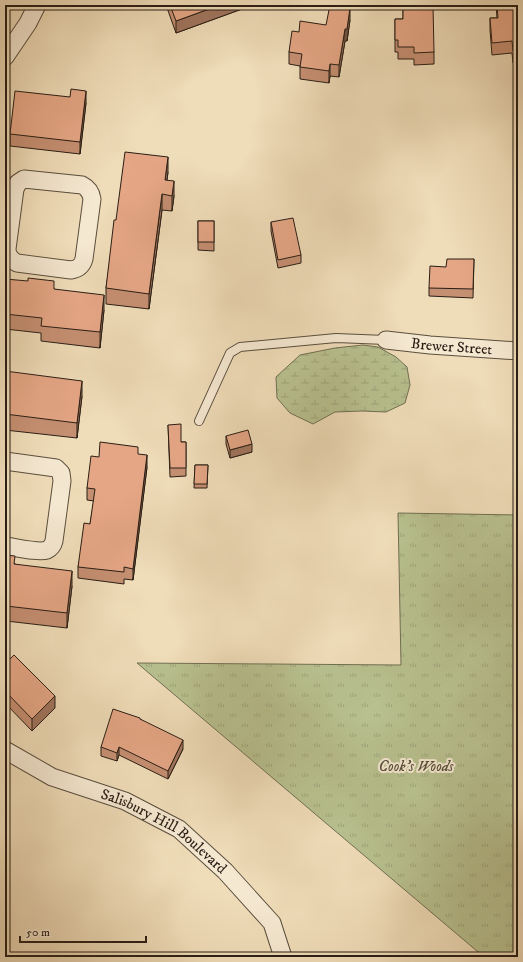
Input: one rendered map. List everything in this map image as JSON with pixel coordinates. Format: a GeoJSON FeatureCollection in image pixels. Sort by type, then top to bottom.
{"type":"FeatureCollection","features":[{"type":"Feature","properties":{"kind":"street"},"geometry":{"type":"LineString","coordinates":[[7,49],[28,23],[37,5]]}},
{"type":"Feature","properties":{"kind":"street"},"geometry":{"type":"LineString","coordinates":[[24,179],[85,187],[90,192],[92,199],[84,259],[81,266],[71,270],[14,262],[7,253],[8,217],[16,186],[24,179]]}},
{"type":"Feature","properties":{"kind":"street","name":"Brewer Street"},"geometry":{"type":"LineString","coordinates":[[386,340],[430,345],[518,351]]}},
{"type":"Feature","properties":{"kind":"street"},"geometry":{"type":"LineString","coordinates":[[5,461],[56,468],[61,473],[62,481],[54,540],[51,547],[48,550],[41,551],[5,546]]}},
{"type":"Feature","properties":{"kind":"street","name":"Salisbury Hill Boulevard"},"geometry":{"type":"LineString","coordinates":[[5,750],[52,777],[125,801],[179,829],[225,870],[272,923],[283,957]]}},
{"type":"Feature","properties":{"kind":"lane"},"geometry":{"type":"LineString","coordinates":[[199,421],[230,353],[240,347],[336,338],[386,340]]}},
{"type":"Feature","properties":{"kind":"green space"},"geometry":{"type":"Polygon","coordinates":[[[363,345],[378,347],[396,357],[407,367],[410,385],[405,403],[386,412],[335,412],[313,424],[290,413],[277,398],[276,377],[300,355],[335,348],[363,345]]]}},
{"type":"Feature","properties":{"kind":"green space","name":"Cook's Woods"},"geometry":{"type":"Polygon","coordinates":[[[398,513],[518,515],[518,957],[484,957],[137,663],[401,665],[398,513]]]}},
{"type":"Feature","properties":{"kind":"building"},"geometry":{"type":"Polygon","coordinates":[[[170,5],[220,5],[176,21],[170,5]]]}},
{"type":"Feature","properties":{"kind":"building"},"geometry":{"type":"Polygon","coordinates":[[[330,5],[350,8],[339,65],[330,64],[329,71],[300,67],[302,54],[289,52],[292,31],[299,32],[300,21],[326,25],[330,5]]]}},
{"type":"Feature","properties":{"kind":"building"},"geometry":{"type":"Polygon","coordinates":[[[403,5],[433,5],[434,52],[414,53],[414,47],[398,47],[398,40],[395,40],[395,19],[403,19],[403,5]]]}},
{"type":"Feature","properties":{"kind":"building"},"geometry":{"type":"Polygon","coordinates":[[[497,5],[518,5],[518,50],[513,51],[512,41],[492,43],[490,18],[498,18],[497,5]]]}},
{"type":"Feature","properties":{"kind":"building"},"geometry":{"type":"Polygon","coordinates":[[[71,89],[86,91],[80,142],[10,134],[15,91],[70,97],[71,89]]]}},
{"type":"Feature","properties":{"kind":"building"},"geometry":{"type":"Polygon","coordinates":[[[125,152],[168,157],[165,180],[174,181],[172,196],[162,194],[149,294],[106,288],[114,220],[116,220],[125,152]]]}},
{"type":"Feature","properties":{"kind":"building"},"geometry":{"type":"Polygon","coordinates":[[[293,218],[301,255],[278,260],[271,222],[293,218]]]}},
{"type":"Feature","properties":{"kind":"building"},"geometry":{"type":"Polygon","coordinates":[[[198,221],[214,221],[214,242],[198,242],[198,221]]]}},
{"type":"Feature","properties":{"kind":"building"},"geometry":{"type":"Polygon","coordinates":[[[447,259],[474,259],[473,289],[429,288],[430,266],[446,267],[447,259]]]}},
{"type":"Feature","properties":{"kind":"building"},"geometry":{"type":"Polygon","coordinates":[[[28,278],[54,281],[54,289],[104,295],[100,332],[41,326],[42,318],[5,314],[5,279],[28,281],[28,278]]]}},
{"type":"Feature","properties":{"kind":"building"},"geometry":{"type":"Polygon","coordinates":[[[5,371],[82,381],[77,423],[5,414],[5,371]]]}},
{"type":"Feature","properties":{"kind":"building"},"geometry":{"type":"Polygon","coordinates":[[[181,424],[181,442],[186,442],[186,468],[170,468],[168,425],[181,424]]]}},
{"type":"Feature","properties":{"kind":"building"},"geometry":{"type":"Polygon","coordinates":[[[248,430],[252,444],[230,450],[226,436],[248,430]]]}},
{"type":"Feature","properties":{"kind":"building"},"geometry":{"type":"Polygon","coordinates":[[[100,442],[138,447],[138,454],[147,455],[133,569],[124,567],[124,572],[78,567],[84,523],[90,524],[95,489],[87,488],[91,456],[99,457],[100,442]]]}},
{"type":"Feature","properties":{"kind":"building"},"geometry":{"type":"Polygon","coordinates":[[[195,465],[208,465],[207,484],[194,484],[195,465]]]}},
{"type":"Feature","properties":{"kind":"building"},"geometry":{"type":"Polygon","coordinates":[[[5,555],[15,556],[14,564],[72,571],[67,613],[6,606],[5,555]]]}},
{"type":"Feature","properties":{"kind":"building"},"geometry":{"type":"Polygon","coordinates":[[[14,655],[55,696],[32,719],[5,691],[5,664],[14,655]]]}},
{"type":"Feature","properties":{"kind":"building"},"geometry":{"type":"Polygon","coordinates":[[[113,709],[140,718],[183,740],[168,771],[119,747],[117,753],[101,747],[113,709]]]}}]}
